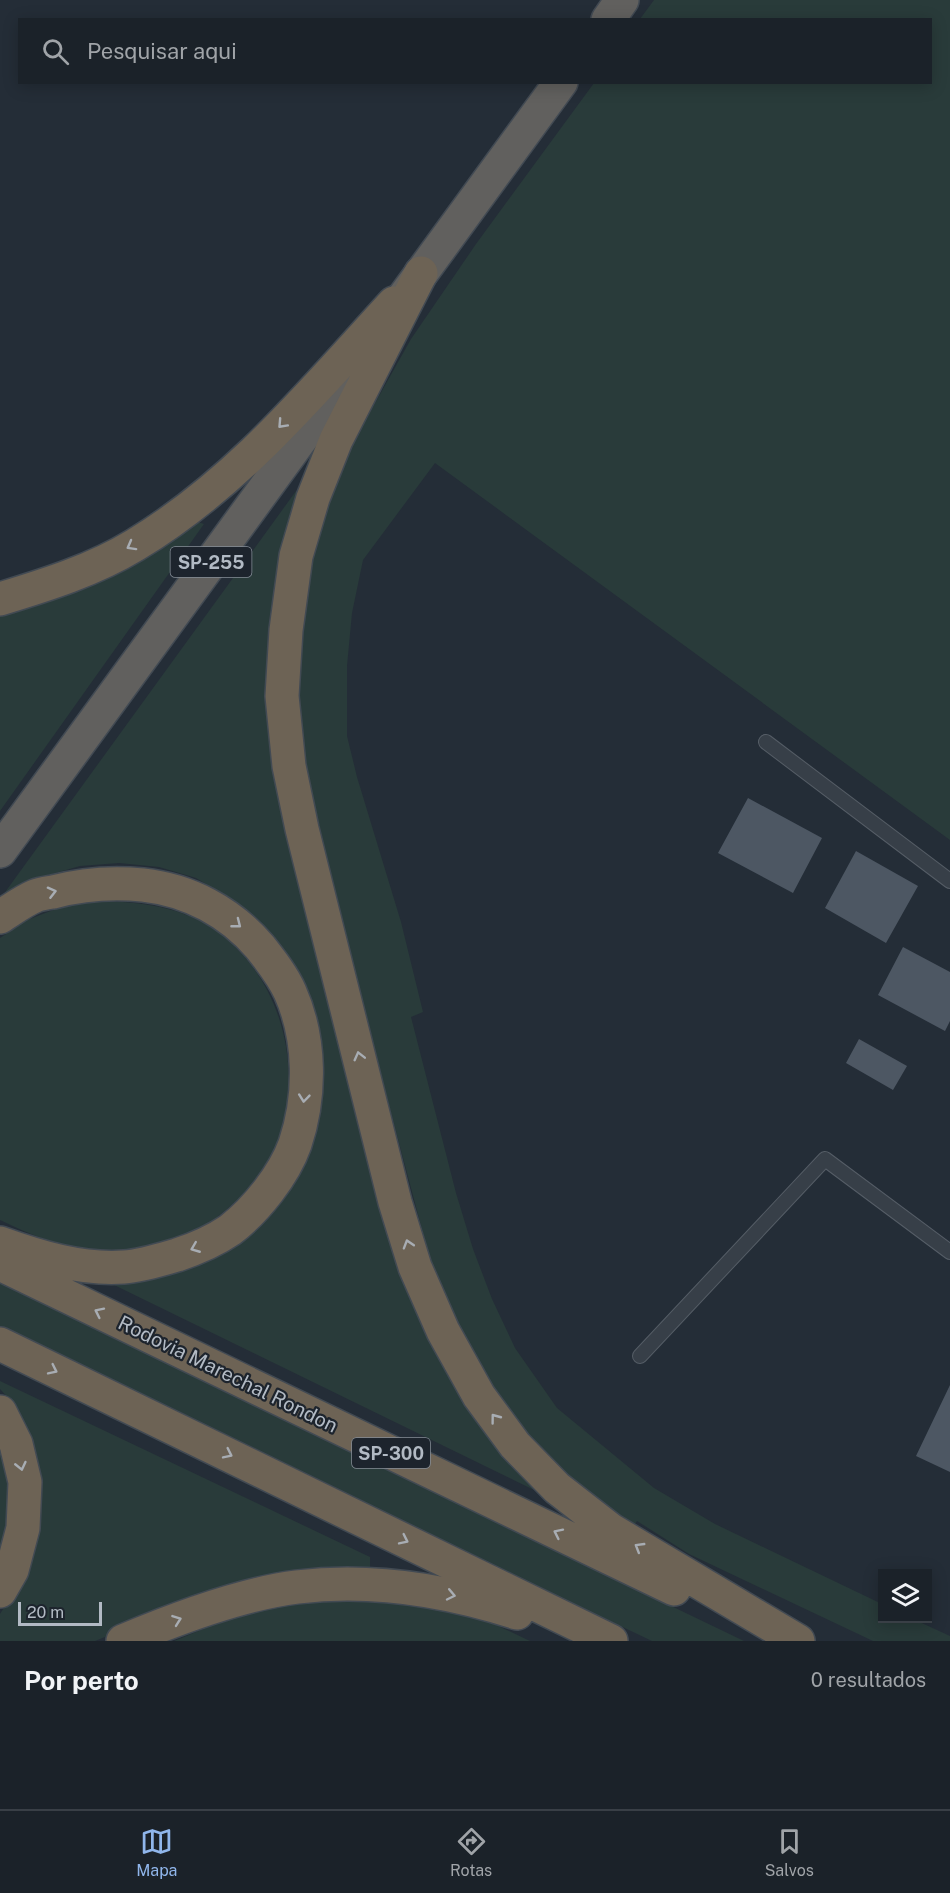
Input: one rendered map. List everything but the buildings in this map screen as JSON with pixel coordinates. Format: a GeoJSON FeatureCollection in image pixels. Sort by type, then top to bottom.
{"type":"FeatureCollection","features":[{"type":"Feature","properties":{"kind":"highway"},"geometry":{"type":"LineString","coordinates":[[609,18],[622,0]]}},
{"type":"Feature","properties":{"kind":"highway","name":"SP-255"},"geometry":{"type":"LineString","coordinates":[[0,851],[560,84]]}},
{"type":"Feature","properties":{"kind":"highway"},"geometry":{"type":"LineString","coordinates":[[0,599],[84,570],[133,546],[174,520],[218,487],[261,447],[421,273]]}},
{"type":"Feature","properties":{"kind":"highway"},"geometry":{"type":"LineString","coordinates":[[421,273],[336,440],[313,498],[296,556],[286,630],[282,696],[290,766],[302,829],[395,1202],[415,1266],[443,1331],[479,1396],[515,1445],[557,1488],[611,1530],[798,1641]]}},
{"type":"Feature","properties":{"kind":"highway"},"geometry":{"type":"LineString","coordinates":[[0,917],[36,896],[73,887],[114,882],[151,886],[188,894],[219,911],[247,933],[270,959],[290,993],[301,1028],[307,1065],[304,1104],[295,1145],[277,1179],[255,1207],[230,1230],[199,1247],[164,1259],[124,1268],[46,1259],[0,1243]]}},
{"type":"Feature","properties":{"kind":"highway","name":"Rodovia Marechal Rondon"},"geometry":{"type":"LineString","coordinates":[[0,1264],[781,1641]]}},
{"type":"Feature","properties":{"kind":"highway"},"geometry":{"type":"LineString","coordinates":[[0,1344],[611,1641]]}},
{"type":"Feature","properties":{"kind":"highway"},"geometry":{"type":"LineString","coordinates":[[0,1412],[16,1444],[25,1482],[23,1528],[12,1570],[0,1591]]}},
{"type":"Feature","properties":{"kind":"highway"},"geometry":{"type":"LineString","coordinates":[[123,1641],[248,1596],[296,1587],[341,1583],[425,1590],[480,1601],[595,1641]]}},
{"type":"Feature","properties":{"kind":"lane"},"geometry":{"type":"LineString","coordinates":[[766,742],[950,880]]}},
{"type":"Feature","properties":{"kind":"lane"},"geometry":{"type":"LineString","coordinates":[[640,1356],[825,1159],[950,1252]]}},
{"type":"Feature","properties":{"kind":"shaded area"},"geometry":{"type":"Polygon","coordinates":[[[654,0],[950,0],[950,840],[435,463],[363,560],[352,613],[347,666],[347,736],[357,777],[401,922],[423,1012],[411,1017],[456,1193],[473,1249],[492,1299],[515,1348],[557,1408],[654,1488],[715,1524],[878,1602],[878,1623],[922,1623],[950,1636],[950,1641],[873,1641],[689,1554],[637,1521],[632,1528],[566,1475],[535,1445],[510,1415],[470,1353],[432,1267],[369,1030],[306,777],[298,726],[297,626],[318,528],[352,444],[411,339],[476,244],[593,84],[932,84],[932,18],[641,18],[654,0]]]}},
{"type":"Feature","properties":{"kind":"shaded area"},"geometry":{"type":"Polygon","coordinates":[[[296,491],[299,496],[279,566],[270,614],[268,656],[400,1263],[428,1336],[455,1388],[481,1425],[531,1482],[534,1490],[108,1282],[155,1277],[199,1263],[317,1123],[259,924],[234,901],[196,878],[159,867],[119,863],[80,866],[45,876],[3,895],[296,491]]]}},
{"type":"Feature","properties":{"kind":"shaded area"},"geometry":{"type":"Polygon","coordinates":[[[195,521],[204,524],[0,811],[0,613],[195,521]]]}},
{"type":"Feature","properties":{"kind":"shaded area"},"geometry":{"type":"Polygon","coordinates":[[[89,901],[136,903],[168,909],[212,928],[236,948],[256,971],[271,998],[282,1026],[287,1056],[288,1087],[285,1117],[276,1147],[261,1173],[233,1204],[207,1225],[175,1241],[140,1250],[104,1251],[68,1247],[40,1238],[0,1220],[0,938],[27,920],[61,907],[89,901]]]}},
{"type":"Feature","properties":{"kind":"shaded area"},"geometry":{"type":"Polygon","coordinates":[[[0,1283],[744,1641],[652,1641],[391,1517],[0,1326],[0,1283]]]}},
{"type":"Feature","properties":{"kind":"shaded area"},"geometry":{"type":"Polygon","coordinates":[[[0,1381],[370,1557],[370,1568],[314,1569],[216,1592],[95,1641],[0,1641],[0,1614],[22,1579],[37,1463],[27,1429],[12,1402],[0,1389],[0,1381]]]}},
{"type":"Feature","properties":{"kind":"shaded area"},"geometry":{"type":"Polygon","coordinates":[[[0,1437],[8,1469],[10,1511],[0,1559],[0,1437]]]}},
{"type":"Feature","properties":{"kind":"shaded area"},"geometry":{"type":"Polygon","coordinates":[[[358,1599],[447,1609],[488,1621],[530,1641],[174,1641],[257,1611],[307,1602],[358,1599]]]}}]}
